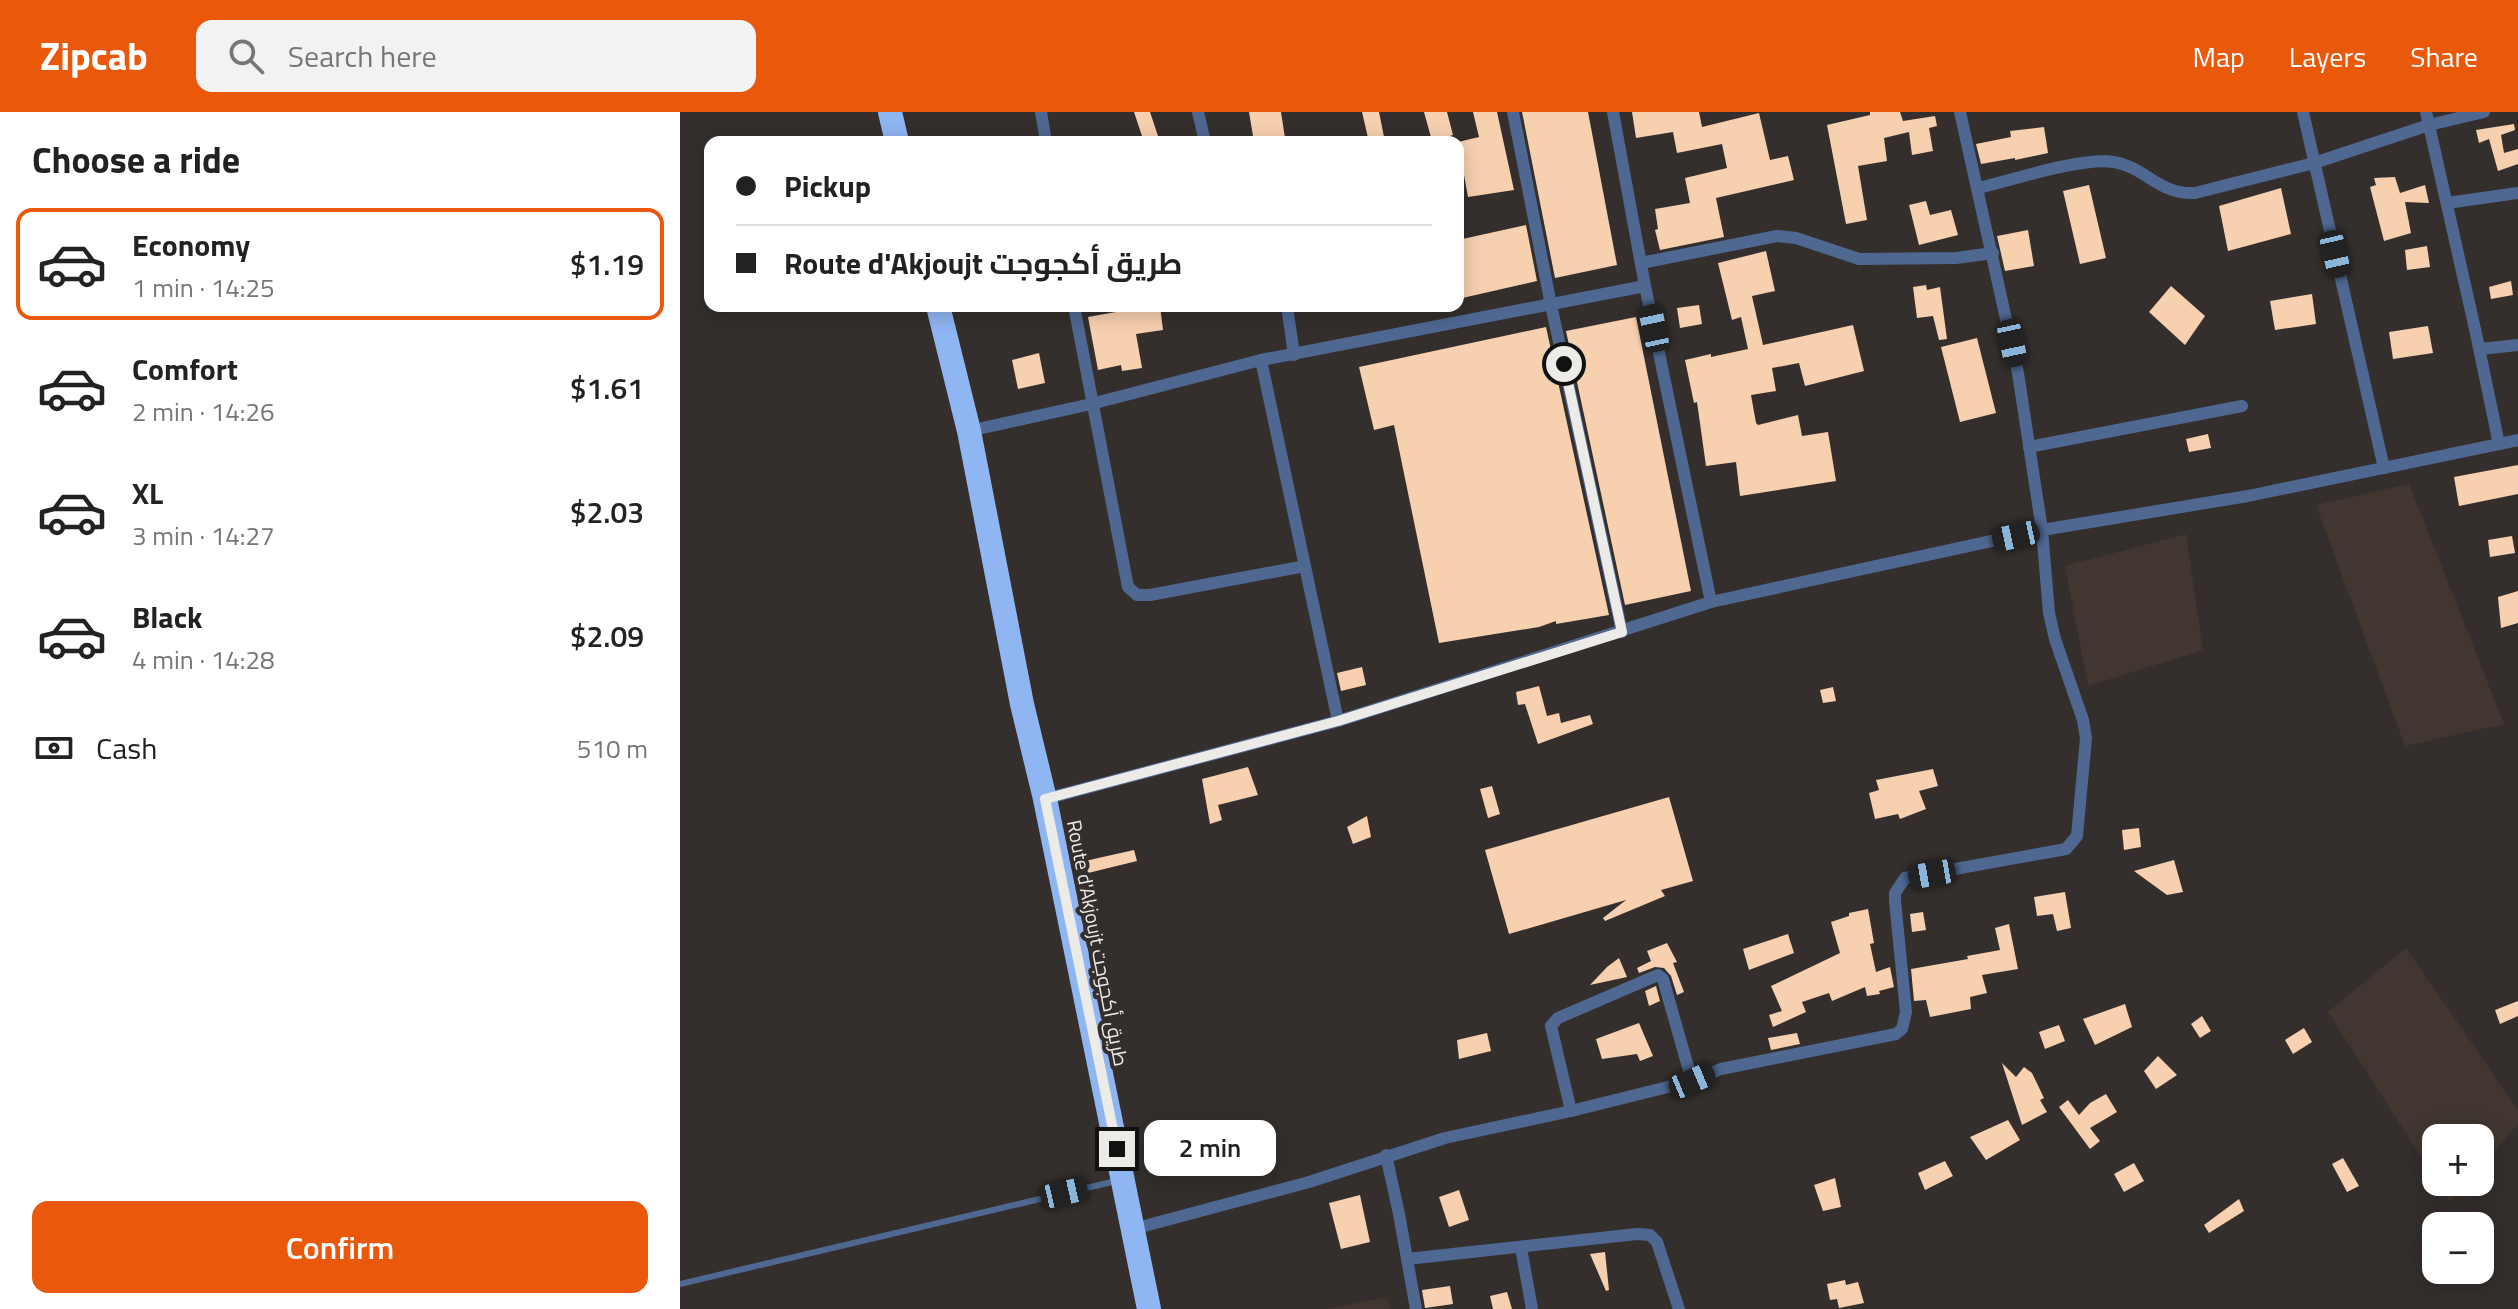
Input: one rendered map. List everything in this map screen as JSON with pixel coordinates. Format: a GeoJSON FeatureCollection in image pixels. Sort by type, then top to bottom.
{"type":"FeatureCollection","features":[{"type":"Feature","properties":{"kind":"highway"},"geometry":{"type":"LineString","coordinates":[[890,112],[896,136]]}},
{"type":"Feature","properties":{"kind":"highway","name":"Route d'Akjoujt طريق أكجوجت"},"geometry":{"type":"LineString","coordinates":[[939,312],[969,431],[1022,704],[1045,799],[1149,1309]]}},
{"type":"Feature","properties":{"kind":"street"},"geometry":{"type":"LineString","coordinates":[[1041,112],[1045,136]]}},
{"type":"Feature","properties":{"kind":"street"},"geometry":{"type":"LineString","coordinates":[[1198,112],[1204,136]]}},
{"type":"Feature","properties":{"kind":"street"},"geometry":{"type":"LineString","coordinates":[[1513,112],[1551,305],[1622,632]]}},
{"type":"Feature","properties":{"kind":"street"},"geometry":{"type":"LineString","coordinates":[[1613,112],[1645,286],[1711,602]]}},
{"type":"Feature","properties":{"kind":"street"},"geometry":{"type":"LineString","coordinates":[[1133,1229],[1309,1182],[1445,1138],[1692,1081],[1721,1069],[1896,1034],[1902,1029],[1906,1012],[1895,893],[1905,878],[2066,849],[2077,836],[2086,738],[2049,613],[2042,530],[2018,373],[1960,112]]}},
{"type":"Feature","properties":{"kind":"street"},"geometry":{"type":"LineString","coordinates":[[2303,112],[2384,468]]}},
{"type":"Feature","properties":{"kind":"street"},"geometry":{"type":"LineString","coordinates":[[1978,188],[2098,161],[2126,165],[2180,194],[2195,193],[2314,163],[2427,119],[2484,112]]}},
{"type":"Feature","properties":{"kind":"street"},"geometry":{"type":"LineString","coordinates":[[2427,119],[2499,444]]}},
{"type":"Feature","properties":{"kind":"street"},"geometry":{"type":"LineString","coordinates":[[2447,203],[2518,193]]}},
{"type":"Feature","properties":{"kind":"street"},"geometry":{"type":"LineString","coordinates":[[1641,263],[1777,236],[1796,238],[1859,259],[1956,258],[1993,253]]}},
{"type":"Feature","properties":{"kind":"street"},"geometry":{"type":"LineString","coordinates":[[969,431],[1091,404],[1261,360],[1645,286]]}},
{"type":"Feature","properties":{"kind":"street"},"geometry":{"type":"LineString","coordinates":[[1075,312],[1128,587],[1137,595],[1150,595],[1305,566]]}},
{"type":"Feature","properties":{"kind":"street"},"geometry":{"type":"LineString","coordinates":[[1288,312],[1294,355]]}},
{"type":"Feature","properties":{"kind":"street"},"geometry":{"type":"LineString","coordinates":[[2480,349],[2518,345]]}},
{"type":"Feature","properties":{"kind":"street"},"geometry":{"type":"LineString","coordinates":[[1261,360],[1338,721]]}},
{"type":"Feature","properties":{"kind":"street"},"geometry":{"type":"LineString","coordinates":[[2029,447],[2242,406]]}},
{"type":"Feature","properties":{"kind":"street"},"geometry":{"type":"LineString","coordinates":[[1045,799],[1338,721],[1711,602],[2042,530],[2248,496],[2518,440]]}},
{"type":"Feature","properties":{"kind":"street"},"geometry":{"type":"LineString","coordinates":[[1571,1111],[1551,1029],[1554,1021],[1658,975],[1663,979],[1692,1081]]}},
{"type":"Feature","properties":{"kind":"street"},"geometry":{"type":"LineString","coordinates":[[1386,1155],[1416,1309]]}},
{"type":"Feature","properties":{"kind":"street"},"geometry":{"type":"LineString","coordinates":[[1407,1259],[1650,1235],[1657,1242],[1679,1309]]}},
{"type":"Feature","properties":{"kind":"street"},"geometry":{"type":"LineString","coordinates":[[1521,1248],[1532,1309]]}},
{"type":"Feature","properties":{"kind":"lane"},"geometry":{"type":"LineString","coordinates":[[680,1284],[1124,1179]]}},
{"type":"Feature","properties":{"kind":"shaded area"},"geometry":{"type":"Polygon","coordinates":[[[2409,484],[2504,724],[2405,746],[2316,505],[2409,484]]]}},
{"type":"Feature","properties":{"kind":"shaded area"},"geometry":{"type":"Polygon","coordinates":[[[2186,534],[2203,650],[2088,686],[2065,566],[2186,534]]]}},
{"type":"Feature","properties":{"kind":"shaded area"},"geometry":{"type":"Polygon","coordinates":[[[2406,948],[2518,1110],[2518,1124],[2494,1151],[2494,1124],[2422,1124],[2422,1158],[2328,1012],[2406,948]]]}},
{"type":"Feature","properties":{"kind":"shaded area"},"geometry":{"type":"Polygon","coordinates":[[[1387,1297],[1390,1309],[1327,1309],[1387,1297]]]}},
{"type":"Feature","properties":{"kind":"building"},"geometry":{"type":"Polygon","coordinates":[[[1134,112],[1150,112],[1158,136],[1142,136],[1134,112]]]}},
{"type":"Feature","properties":{"kind":"building"},"geometry":{"type":"Polygon","coordinates":[[[1249,112],[1281,112],[1285,136],[1253,136],[1249,112]]]}},
{"type":"Feature","properties":{"kind":"building"},"geometry":{"type":"Polygon","coordinates":[[[1362,112],[1379,112],[1384,136],[1368,136],[1362,112]]]}},
{"type":"Feature","properties":{"kind":"building"},"geometry":{"type":"Polygon","coordinates":[[[1424,112],[1447,112],[1453,135],[1431,136],[1424,112]]]}},
{"type":"Feature","properties":{"kind":"building"},"geometry":{"type":"Polygon","coordinates":[[[1473,112],[1497,112],[1514,190],[1468,197],[1464,175],[1464,141],[1479,137],[1473,112]]]}},
{"type":"Feature","properties":{"kind":"building"},"geometry":{"type":"Polygon","coordinates":[[[1522,112],[1588,112],[1617,265],[1555,278],[1522,112]]]}},
{"type":"Feature","properties":{"kind":"building"},"geometry":{"type":"Polygon","coordinates":[[[1632,112],[1699,112],[1702,127],[1759,113],[1770,160],[1788,156],[1794,180],[1716,198],[1724,237],[1660,250],[1655,230],[1658,229],[1655,209],[1690,203],[1685,178],[1727,168],[1722,144],[1677,153],[1673,132],[1636,138],[1632,112]]]}},
{"type":"Feature","properties":{"kind":"building"},"geometry":{"type":"Polygon","coordinates":[[[1870,112],[1900,112],[1903,121],[1935,116],[1937,126],[1929,128],[1933,151],[1912,155],[1909,132],[1884,138],[1887,161],[1858,166],[1867,220],[1846,224],[1827,125],[1870,115],[1870,112]]]}},
{"type":"Feature","properties":{"kind":"building"},"geometry":{"type":"Polygon","coordinates":[[[2514,124],[2515,130],[2501,135],[2504,153],[2518,149],[2518,164],[2498,171],[2489,139],[2479,143],[2476,130],[2514,124]]]}},
{"type":"Feature","properties":{"kind":"building"},"geometry":{"type":"Polygon","coordinates":[[[2044,127],[2048,153],[1981,164],[1976,144],[2011,137],[2010,131],[2044,127]]]}},
{"type":"Feature","properties":{"kind":"building"},"geometry":{"type":"Polygon","coordinates":[[[2395,177],[2400,193],[2425,185],[2429,203],[2405,202],[2411,233],[2384,241],[2370,187],[2376,185],[2374,178],[2395,177]]]}},
{"type":"Feature","properties":{"kind":"building"},"geometry":{"type":"Polygon","coordinates":[[[2089,185],[2106,258],[2080,264],[2063,191],[2089,185]]]}},
{"type":"Feature","properties":{"kind":"building"},"geometry":{"type":"Polygon","coordinates":[[[2281,188],[2291,234],[2228,251],[2219,206],[2281,188]]]}},
{"type":"Feature","properties":{"kind":"building"},"geometry":{"type":"Polygon","coordinates":[[[1926,201],[1930,215],[1951,210],[1958,235],[1919,245],[1909,205],[1926,201]]]}},
{"type":"Feature","properties":{"kind":"building"},"geometry":{"type":"Polygon","coordinates":[[[1526,225],[1537,281],[1464,298],[1464,239],[1526,225]]]}},
{"type":"Feature","properties":{"kind":"building"},"geometry":{"type":"Polygon","coordinates":[[[2028,230],[2034,266],[2005,271],[1997,236],[2028,230]]]}},
{"type":"Feature","properties":{"kind":"building"},"geometry":{"type":"Polygon","coordinates":[[[2427,246],[2430,267],[2407,270],[2405,250],[2427,246]]]}},
{"type":"Feature","properties":{"kind":"building"},"geometry":{"type":"Polygon","coordinates":[[[1766,251],[1775,291],[1752,296],[1763,345],[1853,325],[1864,371],[1805,386],[1799,363],[1772,368],[1776,391],[1751,395],[1756,423],[1798,415],[1802,436],[1828,432],[1836,481],[1740,496],[1736,462],[1706,466],[1697,402],[1694,403],[1685,360],[1748,349],[1741,317],[1732,320],[1718,263],[1766,251]]]}},
{"type":"Feature","properties":{"kind":"building"},"geometry":{"type":"Polygon","coordinates":[[[2511,281],[2513,295],[2491,299],[2489,287],[2511,281]]]}},
{"type":"Feature","properties":{"kind":"building"},"geometry":{"type":"Polygon","coordinates":[[[1926,285],[1927,290],[1940,287],[1947,339],[1939,340],[1933,316],[1917,318],[1913,287],[1926,285]]]}},
{"type":"Feature","properties":{"kind":"building"},"geometry":{"type":"Polygon","coordinates":[[[2171,286],[2205,316],[2185,345],[2149,312],[2171,286]]]}},
{"type":"Feature","properties":{"kind":"building"},"geometry":{"type":"Polygon","coordinates":[[[2312,294],[2316,324],[2275,330],[2270,301],[2312,294]]]}},
{"type":"Feature","properties":{"kind":"building"},"geometry":{"type":"Polygon","coordinates":[[[1699,305],[1702,324],[1680,328],[1677,308],[1699,305]]]}},
{"type":"Feature","properties":{"kind":"building"},"geometry":{"type":"Polygon","coordinates":[[[1116,312],[1161,312],[1163,330],[1136,334],[1142,368],[1122,371],[1121,365],[1098,370],[1088,317],[1116,312]]]}},
{"type":"Feature","properties":{"kind":"building"},"geometry":{"type":"Polygon","coordinates":[[[1636,317],[1691,591],[1625,605],[1566,331],[1636,317]]]}},
{"type":"Feature","properties":{"kind":"building"},"geometry":{"type":"Polygon","coordinates":[[[2428,326],[2433,353],[2393,359],[2389,332],[2428,326]]]}},
{"type":"Feature","properties":{"kind":"building"},"geometry":{"type":"Polygon","coordinates":[[[1546,327],[1609,615],[1556,624],[1556,621],[1539,627],[1439,643],[1394,425],[1374,430],[1359,367],[1546,327]]]}},
{"type":"Feature","properties":{"kind":"building"},"geometry":{"type":"Polygon","coordinates":[[[1977,338],[1996,413],[1960,422],[1941,347],[1977,338]]]}},
{"type":"Feature","properties":{"kind":"building"},"geometry":{"type":"Polygon","coordinates":[[[1039,353],[1045,383],[1018,389],[1012,360],[1039,353]]]}},
{"type":"Feature","properties":{"kind":"building"},"geometry":{"type":"Polygon","coordinates":[[[2208,434],[2211,448],[2189,452],[2186,439],[2208,434]]]}},
{"type":"Feature","properties":{"kind":"building"},"geometry":{"type":"Polygon","coordinates":[[[2518,465],[2518,494],[2459,506],[2454,477],[2518,465]]]}},
{"type":"Feature","properties":{"kind":"building"},"geometry":{"type":"Polygon","coordinates":[[[2512,536],[2515,553],[2490,557],[2488,540],[2512,536]]]}},
{"type":"Feature","properties":{"kind":"building"},"geometry":{"type":"Polygon","coordinates":[[[2518,591],[2518,623],[2501,628],[2498,597],[2518,591]]]}},
{"type":"Feature","properties":{"kind":"building"},"geometry":{"type":"Polygon","coordinates":[[[1362,667],[1366,685],[1341,691],[1337,673],[1362,667]]]}},
{"type":"Feature","properties":{"kind":"building"},"geometry":{"type":"Polygon","coordinates":[[[1539,686],[1547,716],[1559,713],[1561,723],[1590,715],[1593,724],[1538,744],[1525,704],[1518,705],[1516,692],[1539,686]]]}},
{"type":"Feature","properties":{"kind":"building"},"geometry":{"type":"Polygon","coordinates":[[[1833,687],[1836,701],[1823,703],[1820,690],[1833,687]]]}},
{"type":"Feature","properties":{"kind":"building"},"geometry":{"type":"Polygon","coordinates":[[[1248,767],[1258,795],[1218,805],[1222,820],[1210,824],[1202,779],[1248,767]]]}},
{"type":"Feature","properties":{"kind":"building"},"geometry":{"type":"Polygon","coordinates":[[[1933,769],[1938,786],[1919,791],[1926,809],[1900,819],[1898,814],[1875,819],[1869,793],[1879,790],[1876,780],[1933,769]]]}},
{"type":"Feature","properties":{"kind":"building"},"geometry":{"type":"Polygon","coordinates":[[[1492,786],[1500,814],[1488,818],[1480,789],[1492,786]]]}},
{"type":"Feature","properties":{"kind":"building"},"geometry":{"type":"Polygon","coordinates":[[[1669,797],[1693,881],[1661,890],[1665,896],[1605,921],[1603,918],[1626,900],[1509,934],[1485,850],[1669,797]]]}},
{"type":"Feature","properties":{"kind":"building"},"geometry":{"type":"Polygon","coordinates":[[[1367,816],[1371,837],[1353,844],[1347,827],[1367,816]]]}},
{"type":"Feature","properties":{"kind":"building"},"geometry":{"type":"Polygon","coordinates":[[[2139,828],[2141,847],[2124,850],[2122,830],[2139,828]]]}},
{"type":"Feature","properties":{"kind":"building"},"geometry":{"type":"Polygon","coordinates":[[[1134,850],[1137,861],[1088,873],[1085,861],[1134,850]]]}},
{"type":"Feature","properties":{"kind":"building"},"geometry":{"type":"Polygon","coordinates":[[[2174,860],[2183,892],[2167,895],[2134,871],[2174,860]]]}},
{"type":"Feature","properties":{"kind":"building"},"geometry":{"type":"Polygon","coordinates":[[[2065,892],[2071,928],[2057,931],[2053,914],[2037,916],[2034,897],[2065,892]]]}},
{"type":"Feature","properties":{"kind":"building"},"geometry":{"type":"Polygon","coordinates":[[[1868,909],[1874,943],[1870,944],[1876,972],[1890,967],[1894,987],[1867,996],[1865,987],[1832,1001],[1829,993],[1802,1002],[1806,1012],[1773,1027],[1769,1015],[1782,1011],[1771,986],[1840,953],[1831,922],[1849,916],[1849,913],[1868,909]]]}},
{"type":"Feature","properties":{"kind":"building"},"geometry":{"type":"Polygon","coordinates":[[[1923,912],[1926,930],[1912,932],[1910,914],[1923,912]]]}},
{"type":"Feature","properties":{"kind":"building"},"geometry":{"type":"Polygon","coordinates":[[[2009,924],[2018,969],[1982,975],[1987,993],[1970,997],[1971,1009],[1930,1017],[1926,1000],[1914,1001],[1911,969],[2000,950],[1995,928],[2009,924]]]}},
{"type":"Feature","properties":{"kind":"building"},"geometry":{"type":"Polygon","coordinates":[[[1788,934],[1794,953],[1749,970],[1743,949],[1788,934]]]}},
{"type":"Feature","properties":{"kind":"building"},"geometry":{"type":"Polygon","coordinates":[[[1667,943],[1677,962],[1673,963],[1684,992],[1677,995],[1671,976],[1664,968],[1655,967],[1639,973],[1637,968],[1651,961],[1647,951],[1667,943]]]}},
{"type":"Feature","properties":{"kind":"building"},"geometry":{"type":"Polygon","coordinates":[[[1619,958],[1627,977],[1590,985],[1607,967],[1619,958]]]}},
{"type":"Feature","properties":{"kind":"building"},"geometry":{"type":"Polygon","coordinates":[[[1656,986],[1660,1001],[1649,1006],[1645,991],[1656,986]]]}},
{"type":"Feature","properties":{"kind":"building"},"geometry":{"type":"Polygon","coordinates":[[[2518,1001],[2518,1016],[2500,1024],[2495,1010],[2518,1001]]]}},
{"type":"Feature","properties":{"kind":"building"},"geometry":{"type":"Polygon","coordinates":[[[2125,1004],[2132,1027],[2095,1045],[2083,1019],[2125,1004]]]}},
{"type":"Feature","properties":{"kind":"building"},"geometry":{"type":"Polygon","coordinates":[[[2202,1016],[2211,1031],[2200,1038],[2191,1024],[2202,1016]]]}},
{"type":"Feature","properties":{"kind":"building"},"geometry":{"type":"Polygon","coordinates":[[[1639,1023],[1653,1056],[1640,1061],[1637,1054],[1602,1059],[1596,1039],[1639,1023]]]}},
{"type":"Feature","properties":{"kind":"building"},"geometry":{"type":"Polygon","coordinates":[[[2059,1025],[2065,1041],[2045,1049],[2039,1032],[2059,1025]]]}},
{"type":"Feature","properties":{"kind":"building"},"geometry":{"type":"Polygon","coordinates":[[[2304,1028],[2312,1042],[2293,1054],[2285,1040],[2304,1028]]]}},
{"type":"Feature","properties":{"kind":"building"},"geometry":{"type":"Polygon","coordinates":[[[1487,1033],[1491,1051],[1459,1059],[1457,1040],[1487,1033]]]}},
{"type":"Feature","properties":{"kind":"building"},"geometry":{"type":"Polygon","coordinates":[[[1797,1033],[1800,1044],[1771,1050],[1768,1038],[1797,1033]]]}},
{"type":"Feature","properties":{"kind":"building"},"geometry":{"type":"Polygon","coordinates":[[[2158,1056],[2177,1075],[2156,1089],[2144,1071],[2158,1056]]]}},
{"type":"Feature","properties":{"kind":"building"},"geometry":{"type":"Polygon","coordinates":[[[2002,1063],[2016,1077],[2024,1067],[2032,1073],[2047,1112],[2022,1125],[2002,1063]]]}},
{"type":"Feature","properties":{"kind":"building"},"geometry":{"type":"Polygon","coordinates":[[[2106,1094],[2117,1112],[2090,1128],[2100,1141],[2090,1149],[2059,1107],[2068,1100],[2079,1115],[2090,1103],[2106,1094]]]}},
{"type":"Feature","properties":{"kind":"building"},"geometry":{"type":"Polygon","coordinates":[[[2008,1120],[2020,1140],[1986,1160],[1970,1137],[2008,1120]]]}},
{"type":"Feature","properties":{"kind":"building"},"geometry":{"type":"Polygon","coordinates":[[[2343,1158],[2359,1186],[2347,1192],[2332,1164],[2343,1158]]]}},
{"type":"Feature","properties":{"kind":"building"},"geometry":{"type":"Polygon","coordinates":[[[1945,1161],[1953,1176],[1925,1190],[1918,1173],[1945,1161]]]}},
{"type":"Feature","properties":{"kind":"building"},"geometry":{"type":"Polygon","coordinates":[[[2134,1163],[2144,1181],[2124,1192],[2114,1174],[2134,1163]]]}},
{"type":"Feature","properties":{"kind":"building"},"geometry":{"type":"Polygon","coordinates":[[[1835,1178],[1841,1207],[1823,1211],[1814,1185],[1835,1178]]]}},
{"type":"Feature","properties":{"kind":"building"},"geometry":{"type":"Polygon","coordinates":[[[1459,1190],[1469,1220],[1449,1227],[1439,1197],[1459,1190]]]}},
{"type":"Feature","properties":{"kind":"building"},"geometry":{"type":"Polygon","coordinates":[[[1360,1195],[1370,1242],[1341,1249],[1329,1203],[1360,1195]]]}},
{"type":"Feature","properties":{"kind":"building"},"geometry":{"type":"Polygon","coordinates":[[[2239,1199],[2244,1211],[2209,1233],[2204,1225],[2239,1199]]]}},
{"type":"Feature","properties":{"kind":"building"},"geometry":{"type":"Polygon","coordinates":[[[1605,1252],[1609,1290],[1606,1291],[1590,1254],[1605,1252]]]}},
{"type":"Feature","properties":{"kind":"building"},"geometry":{"type":"Polygon","coordinates":[[[1845,1280],[1846,1285],[1858,1282],[1864,1303],[1839,1308],[1837,1299],[1830,1300],[1827,1284],[1845,1280]]]}},
{"type":"Feature","properties":{"kind":"building"},"geometry":{"type":"Polygon","coordinates":[[[1450,1286],[1453,1304],[1425,1308],[1422,1290],[1450,1286]]]}},
{"type":"Feature","properties":{"kind":"building"},"geometry":{"type":"Polygon","coordinates":[[[1507,1292],[1512,1309],[1493,1309],[1490,1296],[1507,1292]]]}},
{"type":"Feature","properties":{"kind":"route"},"geometry":{"type":"LineString","coordinates":[[1117,1149],[1045,799],[1338,721],[1622,632],[1564,364]]}}]}
